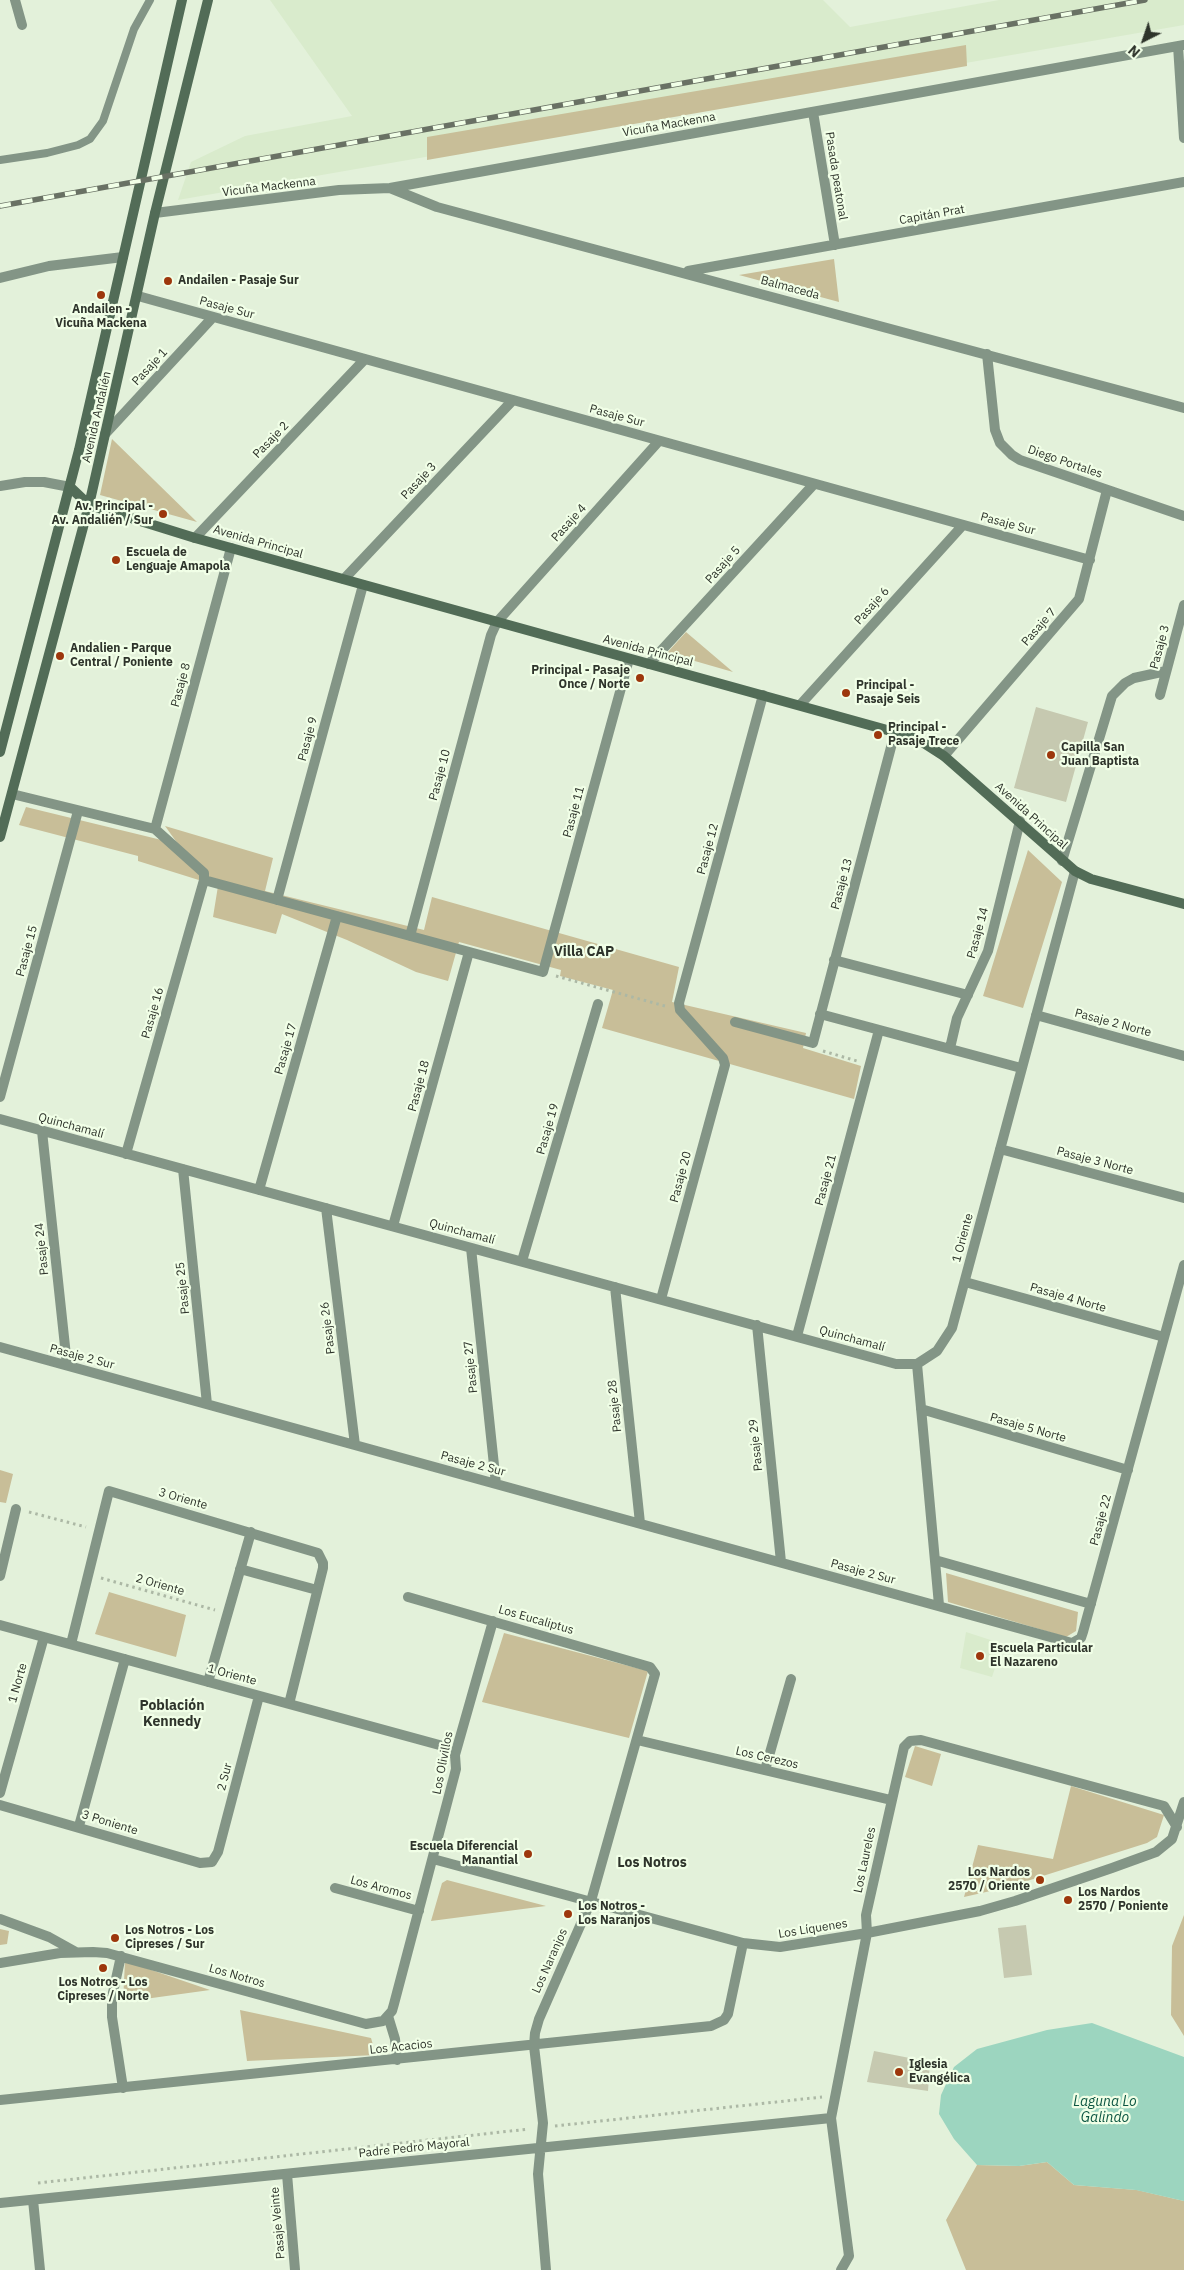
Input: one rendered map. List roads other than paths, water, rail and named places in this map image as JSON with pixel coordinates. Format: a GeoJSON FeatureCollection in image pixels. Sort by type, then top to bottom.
{"type":"FeatureCollection","features":[{"type":"Feature","properties":{"kind":"main road","name":"Avenida Andalién"},"geometry":{"type":"LineString","coordinates":[[0,752],[70,487],[182,0]]}},
{"type":"Feature","properties":{"kind":"main road","name":"Avenida Andalién"},"geometry":{"type":"LineString","coordinates":[[0,837],[89,505],[156,213],[208,0]]}},
{"type":"Feature","properties":{"kind":"main road","name":"Avenida Principal"},"geometry":{"type":"LineString","coordinates":[[70,487],[89,505],[195,538],[916,738],[944,756],[1075,871],[1091,878],[1184,904]]}},
{"type":"Feature","properties":{"kind":"street"},"geometry":{"type":"LineString","coordinates":[[15,0],[22,25]]}},
{"type":"Feature","properties":{"kind":"street"},"geometry":{"type":"LineString","coordinates":[[1181,45],[1184,138]]}},
{"type":"Feature","properties":{"kind":"street","name":"Vicuña Mackenna"},"geometry":{"type":"LineString","coordinates":[[156,213],[339,190],[390,188],[1181,45]]}},
{"type":"Feature","properties":{"kind":"street","name":"Pasada peatonal"},"geometry":{"type":"LineString","coordinates":[[813,112],[835,245]]}},
{"type":"Feature","properties":{"kind":"street","name":"Capitán Prat"},"geometry":{"type":"LineString","coordinates":[[685,272],[1184,182]]}},
{"type":"Feature","properties":{"kind":"street","name":"Balmaceda"},"geometry":{"type":"LineString","coordinates":[[390,188],[436,206],[1184,408]]}},
{"type":"Feature","properties":{"kind":"street"},"geometry":{"type":"LineString","coordinates":[[0,278],[49,266],[123,257]]}},
{"type":"Feature","properties":{"kind":"street","name":"Pasaje Sur"},"geometry":{"type":"LineString","coordinates":[[138,296],[1090,560]]}},
{"type":"Feature","properties":{"kind":"street","name":"Pasaje 1"},"geometry":{"type":"LineString","coordinates":[[105,434],[213,317]]}},
{"type":"Feature","properties":{"kind":"street","name":"Diego Portales"},"geometry":{"type":"LineString","coordinates":[[987,354],[995,430],[1005,449],[1020,460],[1184,516]]}},
{"type":"Feature","properties":{"kind":"street","name":"Pasaje 2"},"geometry":{"type":"LineString","coordinates":[[195,538],[365,359]]}},
{"type":"Feature","properties":{"kind":"street","name":"Pasaje 3"},"geometry":{"type":"LineString","coordinates":[[344,579],[513,400]]}},
{"type":"Feature","properties":{"kind":"street","name":"Pasaje 4"},"geometry":{"type":"LineString","coordinates":[[497,622],[659,441]]}},
{"type":"Feature","properties":{"kind":"street"},"geometry":{"type":"LineString","coordinates":[[0,486],[25,482],[44,482],[70,487]]}},
{"type":"Feature","properties":{"kind":"street","name":"Pasaje 5"},"geometry":{"type":"LineString","coordinates":[[649,664],[814,484]]}},
{"type":"Feature","properties":{"kind":"street","name":"Pasaje 7"},"geometry":{"type":"LineString","coordinates":[[944,756],[1079,599],[1108,490]]}},
{"type":"Feature","properties":{"kind":"street","name":"Pasaje 6"},"geometry":{"type":"LineString","coordinates":[[800,705],[963,525]]}},
{"type":"Feature","properties":{"kind":"street","name":"Pasaje 8"},"geometry":{"type":"LineString","coordinates":[[155,829],[231,548]]}},
{"type":"Feature","properties":{"kind":"street","name":"Pasaje 9"},"geometry":{"type":"LineString","coordinates":[[277,900],[363,585]]}},
{"type":"Feature","properties":{"kind":"street","name":"Pasaje 3"},"geometry":{"type":"LineString","coordinates":[[1160,695],[1184,605]]}},
{"type":"Feature","properties":{"kind":"street","name":"Pasaje 10"},"geometry":{"type":"LineString","coordinates":[[410,936],[491,635],[497,622]]}},
{"type":"Feature","properties":{"kind":"street","name":"Pasaje 11"},"geometry":{"type":"LineString","coordinates":[[469,952],[543,972],[629,659]]}},
{"type":"Feature","properties":{"kind":"street"},"geometry":{"type":"LineString","coordinates":[[1062,861],[1112,696],[1125,683],[1134,678],[1166,671]]}},
{"type":"Feature","properties":{"kind":"street","name":"Pasaje 12"},"geometry":{"type":"LineString","coordinates":[[725,1061],[680,1010],[679,1003],[763,695]]}},
{"type":"Feature","properties":{"kind":"street","name":"Pasaje 13"},"geometry":{"type":"LineString","coordinates":[[735,1022],[813,1043],[895,732]]}},
{"type":"Feature","properties":{"kind":"street"},"geometry":{"type":"LineString","coordinates":[[12,794],[155,829],[200,868],[204,873],[204,880],[469,952]]}},
{"type":"Feature","properties":{"kind":"street","name":"Pasaje 15"},"geometry":{"type":"LineString","coordinates":[[0,1098],[78,811]]}},
{"type":"Feature","properties":{"kind":"street","name":"Pasaje 14"},"geometry":{"type":"LineString","coordinates":[[950,1048],[957,1018],[988,951],[1020,821]]}},
{"type":"Feature","properties":{"kind":"street","name":"1 Oriente"},"geometry":{"type":"LineString","coordinates":[[917,1364],[937,1351],[948,1337],[965,1282],[1075,871]]}},
{"type":"Feature","properties":{"kind":"street","name":"Pasaje 16"},"geometry":{"type":"LineString","coordinates":[[126,1154],[204,880]]}},
{"type":"Feature","properties":{"kind":"street","name":"Pasaje 17"},"geometry":{"type":"LineString","coordinates":[[259,1190],[337,916]]}},
{"type":"Feature","properties":{"kind":"street","name":"Pasaje 18"},"geometry":{"type":"LineString","coordinates":[[393,1226],[469,952]]}},
{"type":"Feature","properties":{"kind":"street"},"geometry":{"type":"LineString","coordinates":[[834,960],[968,995]]}},
{"type":"Feature","properties":{"kind":"street","name":"Pasaje 19"},"geometry":{"type":"LineString","coordinates":[[522,1262],[598,1004]]}},
{"type":"Feature","properties":{"kind":"street"},"geometry":{"type":"LineString","coordinates":[[820,1014],[1021,1068]]}},
{"type":"Feature","properties":{"kind":"street","name":"Pasaje 2 Norte"},"geometry":{"type":"LineString","coordinates":[[1036,1015],[1184,1056]]}},
{"type":"Feature","properties":{"kind":"street","name":"Pasaje 21"},"geometry":{"type":"LineString","coordinates":[[797,1336],[879,1030]]}},
{"type":"Feature","properties":{"kind":"street","name":"Pasaje 20"},"geometry":{"type":"LineString","coordinates":[[661,1299],[725,1061]]}},
{"type":"Feature","properties":{"kind":"street","name":"Quinchamalí"},"geometry":{"type":"LineString","coordinates":[[0,1119],[896,1364],[917,1364]]}},
{"type":"Feature","properties":{"kind":"street","name":"Pasaje 24"},"geometry":{"type":"LineString","coordinates":[[42,1131],[67,1365]]}},
{"type":"Feature","properties":{"kind":"street","name":"Pasaje 3 Norte"},"geometry":{"type":"LineString","coordinates":[[1000,1149],[1184,1198]]}},
{"type":"Feature","properties":{"kind":"street","name":"Pasaje 25"},"geometry":{"type":"LineString","coordinates":[[183,1169],[208,1404]]}},
{"type":"Feature","properties":{"kind":"street","name":"Pasaje 26"},"geometry":{"type":"LineString","coordinates":[[326,1208],[355,1445]]}},
{"type":"Feature","properties":{"kind":"street","name":"Pasaje 27"},"geometry":{"type":"LineString","coordinates":[[471,1248],[496,1484]]}},
{"type":"Feature","properties":{"kind":"street","name":"Pasaje 22"},"geometry":{"type":"LineString","coordinates":[[939,1605],[1072,1643],[1081,1638],[1184,1265]]}},
{"type":"Feature","properties":{"kind":"street","name":"Pasaje 4 Norte"},"geometry":{"type":"LineString","coordinates":[[965,1282],[1164,1337]]}},
{"type":"Feature","properties":{"kind":"street","name":"Pasaje 28"},"geometry":{"type":"LineString","coordinates":[[615,1287],[640,1523]]}},
{"type":"Feature","properties":{"kind":"street","name":"Pasaje 29"},"geometry":{"type":"LineString","coordinates":[[757,1326],[781,1562]]}},
{"type":"Feature","properties":{"kind":"street","name":"Pasaje 2 Sur"},"geometry":{"type":"LineString","coordinates":[[0,1347],[939,1605]]}},
{"type":"Feature","properties":{"kind":"street"},"geometry":{"type":"LineString","coordinates":[[917,1364],[939,1605]]}},
{"type":"Feature","properties":{"kind":"street","name":"Pasaje 5 Norte"},"geometry":{"type":"LineString","coordinates":[[921,1409],[1128,1470]]}},
{"type":"Feature","properties":{"kind":"street","name":"3 Oriente"},"geometry":{"type":"LineString","coordinates":[[71,1644],[109,1491],[313,1551],[322,1557],[323,1568],[317,1590]]}},
{"type":"Feature","properties":{"kind":"street"},"geometry":{"type":"LineString","coordinates":[[0,1576],[16,1509]]}},
{"type":"Feature","properties":{"kind":"street"},"geometry":{"type":"LineString","coordinates":[[208,1682],[251,1532]]}},
{"type":"Feature","properties":{"kind":"street"},"geometry":{"type":"LineString","coordinates":[[935,1560],[1091,1604]]}},
{"type":"Feature","properties":{"kind":"street"},"geometry":{"type":"LineString","coordinates":[[240,1569],[317,1590],[289,1704]]}},
{"type":"Feature","properties":{"kind":"street","name":"Los Eucaliptus"},"geometry":{"type":"LineString","coordinates":[[408,1597],[493,1620],[650,1667],[654,1671]]}},
{"type":"Feature","properties":{"kind":"street","name":"Los Olivillos"},"geometry":{"type":"LineString","coordinates":[[419,1911],[456,1768],[455,1754],[493,1620]]}},
{"type":"Feature","properties":{"kind":"street","name":"1 Oriente"},"geometry":{"type":"LineString","coordinates":[[0,1625],[443,1746],[455,1754]]}},
{"type":"Feature","properties":{"kind":"street","name":"1 Norte"},"geometry":{"type":"LineString","coordinates":[[0,1793],[44,1637]]}},
{"type":"Feature","properties":{"kind":"street"},"geometry":{"type":"LineString","coordinates":[[79,1826],[125,1659]]}},
{"type":"Feature","properties":{"kind":"street","name":"Los Naranjos"},"geometry":{"type":"LineString","coordinates":[[546,2270],[538,2174],[542,2128],[534,2046],[538,2018],[591,1901],[637,1740],[654,1671]]}},
{"type":"Feature","properties":{"kind":"street"},"geometry":{"type":"LineString","coordinates":[[764,1770],[791,1679]]}},
{"type":"Feature","properties":{"kind":"street","name":"2 Sur"},"geometry":{"type":"LineString","coordinates":[[212,1862],[218,1852],[259,1696]]}},
{"type":"Feature","properties":{"kind":"street","name":"Los Laureles"},"geometry":{"type":"LineString","coordinates":[[842,2270],[848,2256],[831,2118],[867,1933],[866,1915],[904,1746],[910,1741],[917,1739],[1164,1806],[1181,1827]]}},
{"type":"Feature","properties":{"kind":"street","name":"Los Cerezos"},"geometry":{"type":"LineString","coordinates":[[637,1740],[891,1800]]}},
{"type":"Feature","properties":{"kind":"street"},"geometry":{"type":"LineString","coordinates":[[1181,1827],[1184,1802]]}},
{"type":"Feature","properties":{"kind":"street","name":"3 Poniente"},"geometry":{"type":"LineString","coordinates":[[0,1805],[79,1826],[200,1863],[212,1862]]}},
{"type":"Feature","properties":{"kind":"street","name":"Los Líquenes"},"geometry":{"type":"LineString","coordinates":[[433,1859],[744,1943],[780,1947],[867,1933],[980,1911],[1024,1898],[1156,1852],[1172,1839],[1181,1827]]}},
{"type":"Feature","properties":{"kind":"street","name":"Los Aromos"},"geometry":{"type":"LineString","coordinates":[[336,1888],[419,1911]]}},
{"type":"Feature","properties":{"kind":"street"},"geometry":{"type":"LineString","coordinates":[[397,2060],[395,2039],[388,2016],[394,2004],[419,1911]]}},
{"type":"Feature","properties":{"kind":"street","name":"Los Notros"},"geometry":{"type":"LineString","coordinates":[[0,1919],[49,1937],[77,1952]]}},
{"type":"Feature","properties":{"kind":"street","name":"Los Acacios"},"geometry":{"type":"LineString","coordinates":[[0,2100],[534,2046],[718,2024],[728,2014],[731,2007],[744,1943]]}},
{"type":"Feature","properties":{"kind":"street","name":"Los Notros"},"geometry":{"type":"LineString","coordinates":[[0,1963],[77,1952],[100,1953],[121,1956],[366,2024],[378,2023],[388,2016]]}},
{"type":"Feature","properties":{"kind":"street"},"geometry":{"type":"LineString","coordinates":[[121,1956],[112,1997],[112,2012],[123,2088]]}},
{"type":"Feature","properties":{"kind":"street","name":"Padre Pedro Mayoral"},"geometry":{"type":"LineString","coordinates":[[0,2203],[831,2118]]}},
{"type":"Feature","properties":{"kind":"street","name":"Pasaje Veinte"},"geometry":{"type":"LineString","coordinates":[[287,2174],[295,2270]]}},
{"type":"Feature","properties":{"kind":"street"},"geometry":{"type":"LineString","coordinates":[[33,2200],[40,2270]]}},
{"type":"Feature","properties":{"kind":"lane"},"geometry":{"type":"LineString","coordinates":[[0,160],[47,153],[78,145],[90,138],[103,121],[134,28],[150,0]]}},
{"type":"Feature","properties":{"kind":"water","name":"Laguna Lo Galindo"},"geometry":{"type":"Polygon","coordinates":[[[1092,2023],[1184,2057],[1184,2201],[1136,2190],[1074,2185],[1047,2162],[1019,2166],[977,2165],[954,2139],[939,2114],[941,2095],[954,2067],[977,2049],[1047,2030],[1092,2023]]]}},
{"type":"Feature","properties":{"kind":"railway"},"geometry":{"type":"LineString","coordinates":[[0,206],[1145,0]]}},
{"type":"Feature","properties":{"kind":"place","name":"Andailen - Pasaje Sur"},"geometry":{"type":"Point","coordinates":[168,281]}},
{"type":"Feature","properties":{"kind":"place","name":"Andailen - Vicuña Mackena"},"geometry":{"type":"Point","coordinates":[101,295]}},
{"type":"Feature","properties":{"kind":"place","name":"Av. Principal - Av. Andalién / Sur"},"geometry":{"type":"Point","coordinates":[163,514]}},
{"type":"Feature","properties":{"kind":"place","name":"Escuela de Lenguaje Amapola"},"geometry":{"type":"Point","coordinates":[116,560]}},
{"type":"Feature","properties":{"kind":"place","name":"Andalien - Parque Central / Poniente"},"geometry":{"type":"Point","coordinates":[60,656]}},
{"type":"Feature","properties":{"kind":"place","name":"Principal - Pasaje Once / Norte"},"geometry":{"type":"Point","coordinates":[640,678]}},
{"type":"Feature","properties":{"kind":"place","name":"Principal - Pasaje Seis"},"geometry":{"type":"Point","coordinates":[846,693]}},
{"type":"Feature","properties":{"kind":"place","name":"Principal - Pasaje Trece"},"geometry":{"type":"Point","coordinates":[878,735]}},
{"type":"Feature","properties":{"kind":"place","name":"Capilla San Juan Baptista"},"geometry":{"type":"Point","coordinates":[1051,755]}},
{"type":"Feature","properties":{"kind":"place","name":"Escuela Particular El Nazareno"},"geometry":{"type":"Point","coordinates":[980,1656]}},
{"type":"Feature","properties":{"kind":"place","name":"Escuela Diferencial Manantial"},"geometry":{"type":"Point","coordinates":[528,1854]}},
{"type":"Feature","properties":{"kind":"place","name":"Los Nardos 2570 / Oriente"},"geometry":{"type":"Point","coordinates":[1040,1880]}},
{"type":"Feature","properties":{"kind":"place","name":"Los Nardos 2570 / Poniente"},"geometry":{"type":"Point","coordinates":[1068,1900]}},
{"type":"Feature","properties":{"kind":"place","name":"Los Notros - Los Naranjos"},"geometry":{"type":"Point","coordinates":[568,1914]}},
{"type":"Feature","properties":{"kind":"place","name":"Los Notros - Los Cipreses / Sur"},"geometry":{"type":"Point","coordinates":[115,1938]}},
{"type":"Feature","properties":{"kind":"place","name":"Los Notros - Los Cipreses / Norte"},"geometry":{"type":"Point","coordinates":[103,1968]}},
{"type":"Feature","properties":{"kind":"place","name":"Iglesia Evangélica"},"geometry":{"type":"Point","coordinates":[899,2072]}},
{"type":"Feature","properties":{"kind":"district","name":"Villa CAP"},"geometry":{"type":"Point","coordinates":[584,952]}},
{"type":"Feature","properties":{"kind":"district","name":"Población Kennedy"},"geometry":{"type":"Point","coordinates":[172,1714]}},
{"type":"Feature","properties":{"kind":"district","name":"Los Notros"},"geometry":{"type":"Point","coordinates":[652,1863]}}]}
